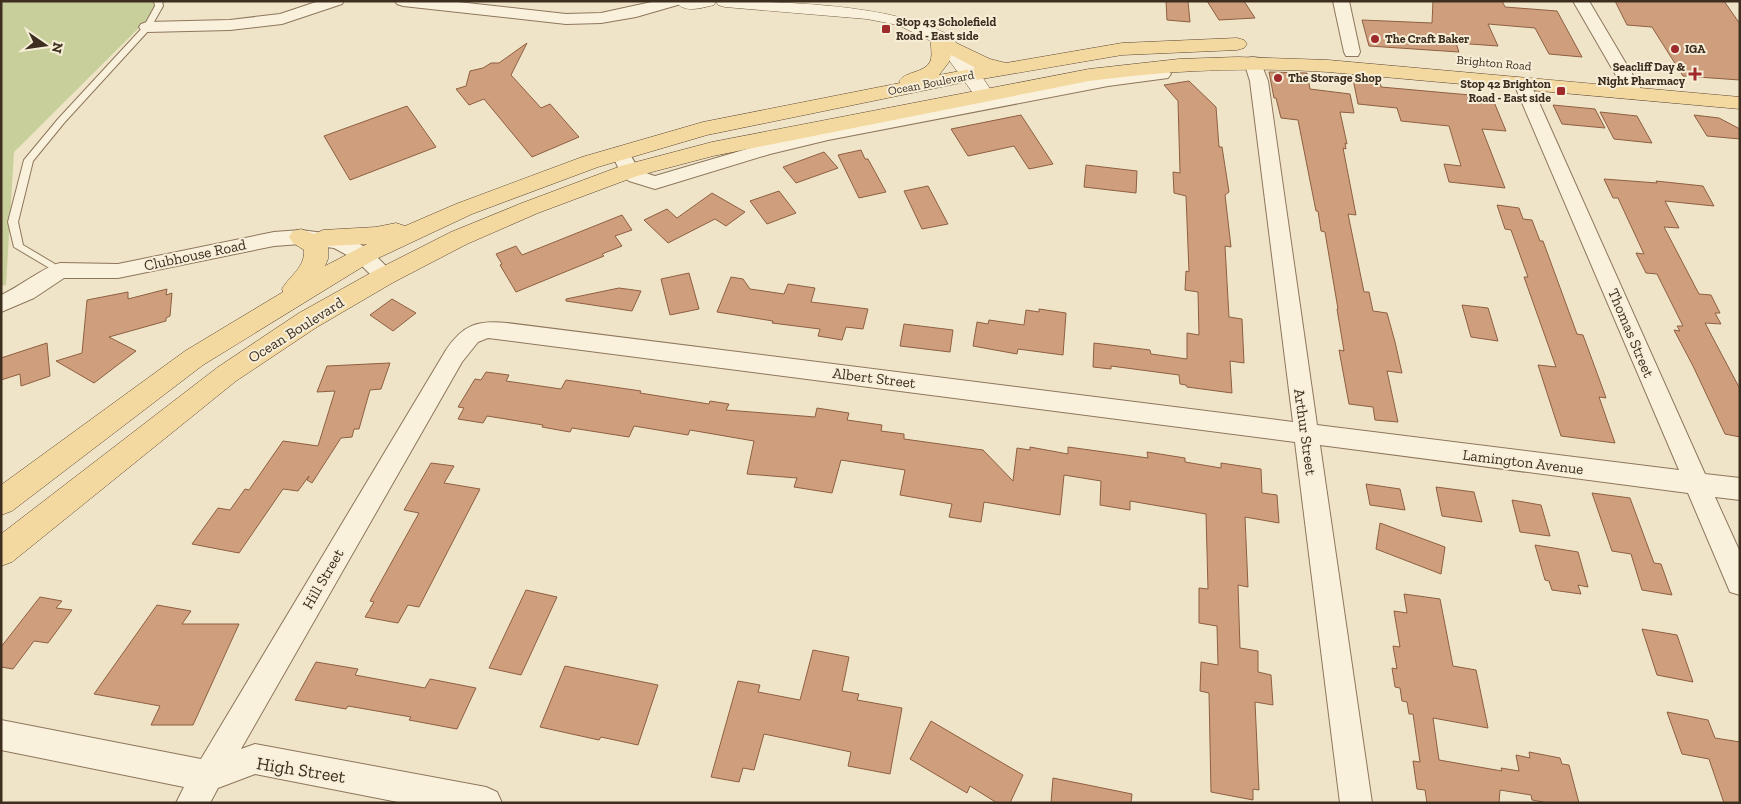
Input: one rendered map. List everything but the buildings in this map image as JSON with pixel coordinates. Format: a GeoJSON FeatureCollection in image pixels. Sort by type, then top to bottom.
{"type":"FeatureCollection","features":[{"type":"Feature","properties":{"kind":"main road"},"geometry":{"type":"LineString","coordinates":[[880,93],[928,74],[938,65],[942,56],[943,42],[984,64],[1004,68]]}},
{"type":"Feature","properties":{"kind":"main road","name":"Ocean Boulevard"},"geometry":{"type":"LineString","coordinates":[[1,552],[227,374],[308,320],[384,276],[459,238],[530,208],[624,162],[703,129],[970,74],[1122,49],[1207,44],[1250,53]]}},
{"type":"Feature","properties":{"kind":"main road","name":"Brighton Road"},"geometry":{"type":"LineString","coordinates":[[1250,53],[1352,52],[1740,85]]}},
{"type":"Feature","properties":{"kind":"main road","name":"Brighton Road"},"geometry":{"type":"LineString","coordinates":[[1250,53],[1328,66],[1740,103]]}},
{"type":"Feature","properties":{"kind":"main road","name":"Ocean Boulevard"},"geometry":{"type":"LineString","coordinates":[[1,502],[194,358],[363,255],[444,218],[590,162],[624,162],[712,149],[1129,70],[1201,64],[1250,53]]}},
{"type":"Feature","properties":{"kind":"main road"},"geometry":{"type":"LineString","coordinates":[[278,307],[312,270],[318,257],[312,237],[376,235],[444,218]]}},
{"type":"Feature","properties":{"kind":"street"},"geometry":{"type":"LineString","coordinates":[[147,27],[230,25],[282,19],[336,1]]}},
{"type":"Feature","properties":{"kind":"street"},"geometry":{"type":"LineString","coordinates":[[402,1],[574,19],[601,18],[636,12],[675,1]]}},
{"type":"Feature","properties":{"kind":"street"},"geometry":{"type":"LineString","coordinates":[[684,1],[693,4],[707,1]]}},
{"type":"Feature","properties":{"kind":"street"},"geometry":{"type":"LineString","coordinates":[[725,1],[889,16],[903,20],[943,42],[970,74],[985,96]]}},
{"type":"Feature","properties":{"kind":"street"},"geometry":{"type":"LineString","coordinates":[[1341,1],[1352,52]]}},
{"type":"Feature","properties":{"kind":"street"},"geometry":{"type":"LineString","coordinates":[[1581,1],[1635,94]]}},
{"type":"Feature","properties":{"kind":"street","name":"Arthur Street"},"geometry":{"type":"LineString","coordinates":[[1250,53],[1259,81],[1356,803]]}},
{"type":"Feature","properties":{"kind":"street"},"geometry":{"type":"LineString","coordinates":[[624,162],[636,177],[655,183],[764,150],[828,134],[1108,81],[1162,74]]}},
{"type":"Feature","properties":{"kind":"street","name":"Thomas Street"},"geometry":{"type":"LineString","coordinates":[[1522,84],[1740,583]]}},
{"type":"Feature","properties":{"kind":"street","name":"Clubhouse Road"},"geometry":{"type":"LineString","coordinates":[[60,270],[118,271],[274,239],[312,237],[339,241],[363,255],[384,276]]}},
{"type":"Feature","properties":{"kind":"street"},"geometry":{"type":"LineString","coordinates":[[1,304],[26,293],[60,270]]}},
{"type":"Feature","properties":{"kind":"street","name":"Albert Street"},"geometry":{"type":"LineString","coordinates":[[454,356],[466,338],[481,330],[493,329],[1305,434]]}},
{"type":"Feature","properties":{"kind":"street","name":"Hill Street"},"geometry":{"type":"LineString","coordinates":[[192,803],[454,356]]}},
{"type":"Feature","properties":{"kind":"street","name":"Lamington Avenue"},"geometry":{"type":"LineString","coordinates":[[1305,434],[1740,489]]}},
{"type":"Feature","properties":{"kind":"street"},"geometry":{"type":"LineString","coordinates":[[1,735],[208,776]]}},
{"type":"Feature","properties":{"kind":"street","name":"High Street"},"geometry":{"type":"LineString","coordinates":[[208,776],[255,759],[486,803]]}},
{"type":"Feature","properties":{"kind":"lane"},"geometry":{"type":"LineString","coordinates":[[60,270],[19,247],[13,222],[29,160],[61,121],[147,27],[159,6],[158,1]]}},
{"type":"Feature","properties":{"kind":"green space"},"geometry":{"type":"Polygon","coordinates":[[[1,1],[166,1],[14,152],[6,285],[1,286],[1,1]]]}},
{"type":"Feature","properties":{"kind":"place","name":"Stop 43 Scholefield Road - East side"},"geometry":{"type":"Point","coordinates":[886,29]}},
{"type":"Feature","properties":{"kind":"place","name":"The Craft Baker"},"geometry":{"type":"Point","coordinates":[1375,39]}},
{"type":"Feature","properties":{"kind":"place","name":"IGA"},"geometry":{"type":"Point","coordinates":[1675,49]}},
{"type":"Feature","properties":{"kind":"place","name":"Seacliff Day & Night Pharmacy"},"geometry":{"type":"Point","coordinates":[1695,74]}},
{"type":"Feature","properties":{"kind":"place","name":"The Storage Shop"},"geometry":{"type":"Point","coordinates":[1278,78]}},
{"type":"Feature","properties":{"kind":"place","name":"Stop 42 Brighton Road - East side"},"geometry":{"type":"Point","coordinates":[1561,91]}}]}
